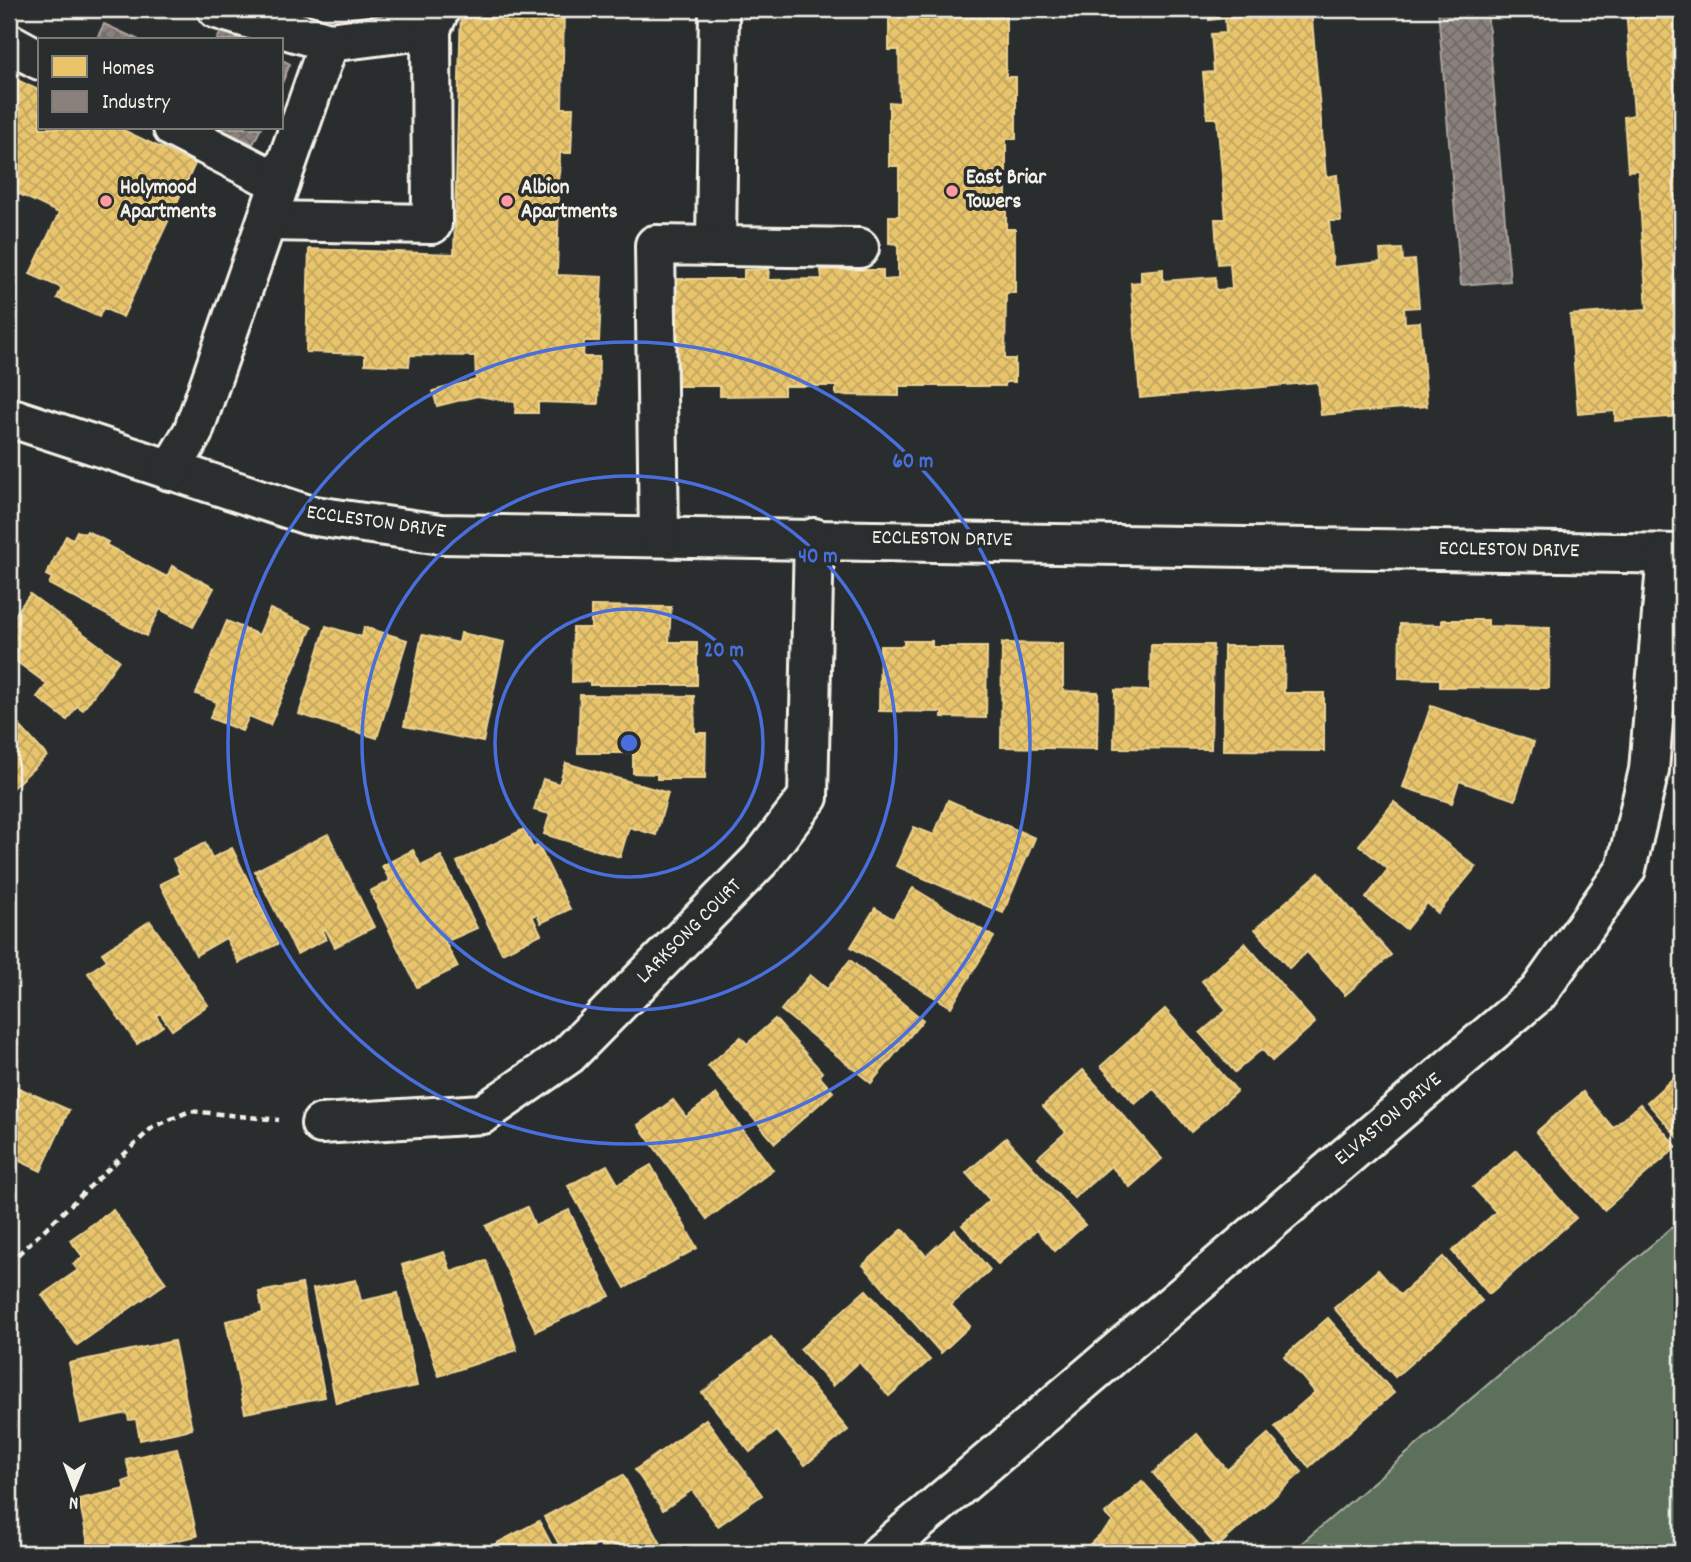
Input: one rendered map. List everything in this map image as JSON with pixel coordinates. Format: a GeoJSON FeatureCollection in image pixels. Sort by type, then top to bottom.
{"type":"FeatureCollection","features":[{"type":"Feature","properties":{"kind":"street"},"geometry":{"type":"LineString","coordinates":[[217,9],[313,28],[436,19],[432,224],[267,221]]}},
{"type":"Feature","properties":{"kind":"street"},"geometry":{"type":"LineString","coordinates":[[716,246],[719,9]]}},
{"type":"Feature","properties":{"kind":"street"},"geometry":{"type":"LineString","coordinates":[[170,471],[193,432],[280,183],[313,28]]}},
{"type":"Feature","properties":{"kind":"street"},"geometry":{"type":"LineString","coordinates":[[9,43],[38,59]]}},
{"type":"Feature","properties":{"kind":"street"},"geometry":{"type":"LineString","coordinates":[[177,130],[280,183]]}},
{"type":"Feature","properties":{"kind":"street"},"geometry":{"type":"LineString","coordinates":[[659,536],[655,245],[859,248]]}},
{"type":"Feature","properties":{"kind":"street","name":"ECCLESTON DRIVE"},"geometry":{"type":"LineString","coordinates":[[9,417],[308,514],[441,534],[1675,554]]}},
{"type":"Feature","properties":{"kind":"street","name":"LARKSONG COURT"},"geometry":{"type":"LineString","coordinates":[[321,1124],[483,1114],[568,1055],[760,860],[808,797],[814,538]]}},
{"type":"Feature","properties":{"kind":"street","name":"ELVASTON DRIVE"},"geometry":{"type":"LineString","coordinates":[[881,1553],[1538,993],[1626,869],[1649,770],[1675,554]]}},
{"type":"Feature","properties":{"kind":"path"},"geometry":{"type":"LineString","coordinates":[[9,1263],[153,1127],[190,1111],[321,1124]]}},
{"type":"Feature","properties":{"kind":"green space"},"geometry":{"type":"Polygon","coordinates":[[[1682,1219],[1682,1553],[1290,1553],[1682,1219]]]}},
{"type":"Feature","properties":{"kind":"building: Homes","name":"Albion Apartments"},"geometry":{"type":"Polygon","coordinates":[[[461,9],[564,9],[562,108],[573,108],[571,153],[560,153],[557,275],[602,277],[599,341],[584,341],[583,357],[599,357],[598,404],[538,402],[538,413],[515,413],[516,402],[477,396],[437,406],[433,391],[476,380],[475,356],[410,355],[409,366],[365,364],[365,354],[306,352],[309,249],[454,254],[461,9]]]}},
{"type":"Feature","properties":{"kind":"building: Homes","name":"East Briar Towers"},"geometry":{"type":"Polygon","coordinates":[[[889,9],[1006,9],[1006,77],[1016,77],[1016,139],[1006,139],[1006,229],[1015,229],[1015,293],[1006,293],[1005,359],[1015,359],[1015,382],[1005,382],[1005,386],[899,386],[899,396],[836,395],[836,386],[784,386],[784,395],[720,396],[720,386],[675,386],[675,279],[744,279],[744,270],[769,269],[768,280],[822,279],[821,270],[883,270],[883,280],[898,279],[898,244],[889,243],[889,216],[899,216],[899,166],[889,166],[889,102],[900,103],[899,50],[889,50],[889,9]]]}},
{"type":"Feature","properties":{"kind":"building: Homes"},"geometry":{"type":"Polygon","coordinates":[[[1209,9],[1311,9],[1326,177],[1337,175],[1341,221],[1329,221],[1333,267],[1381,262],[1380,250],[1402,249],[1403,261],[1415,260],[1419,307],[1404,308],[1405,323],[1420,322],[1427,406],[1321,415],[1318,382],[1140,398],[1131,283],[1141,282],[1141,271],[1163,269],[1163,281],[1215,277],[1216,290],[1232,289],[1230,263],[1218,264],[1215,219],[1226,219],[1217,118],[1207,118],[1203,73],[1214,72],[1211,34],[1226,33],[1225,18],[1209,20],[1209,9]]]}},
{"type":"Feature","properties":{"kind":"building: Homes"},"geometry":{"type":"Polygon","coordinates":[[[1626,9],[1682,9],[1682,416],[1615,421],[1615,411],[1578,414],[1570,315],[1647,309],[1638,170],[1628,171],[1624,117],[1634,115],[1626,9]]]}},
{"type":"Feature","properties":{"kind":"building: Homes","name":"Holymood Apartments"},"geometry":{"type":"Polygon","coordinates":[[[9,76],[38,90],[38,130],[123,130],[195,164],[123,317],[103,308],[99,317],[57,298],[62,288],[30,274],[59,213],[9,189],[9,76]]]}},
{"type":"Feature","properties":{"kind":"building: Homes"},"geometry":{"type":"Polygon","coordinates":[[[77,531],[85,534],[87,531],[108,542],[106,545],[167,577],[172,566],[214,588],[193,627],[160,609],[146,636],[49,584],[52,578],[46,575],[66,536],[73,539],[77,531]]]}},
{"type":"Feature","properties":{"kind":"building: Homes"},"geometry":{"type":"Polygon","coordinates":[[[30,594],[119,660],[83,710],[77,706],[67,720],[37,697],[47,684],[9,656],[9,623],[30,594]]]}},
{"type":"Feature","properties":{"kind":"building: Homes"},"geometry":{"type":"Polygon","coordinates":[[[591,606],[671,607],[669,642],[697,642],[697,685],[590,685],[590,681],[572,682],[573,628],[591,628],[591,606]]]}},
{"type":"Feature","properties":{"kind":"building: Homes"},"geometry":{"type":"Polygon","coordinates":[[[270,609],[312,627],[270,725],[249,716],[242,731],[210,718],[217,702],[196,694],[227,621],[259,635],[270,609]]]}},
{"type":"Feature","properties":{"kind":"building: Homes"},"geometry":{"type":"Polygon","coordinates":[[[1442,620],[1488,620],[1488,626],[1550,628],[1549,688],[1440,687],[1440,679],[1399,678],[1400,624],[1442,625],[1442,620]]]}},
{"type":"Feature","properties":{"kind":"building: Homes"},"geometry":{"type":"Polygon","coordinates":[[[326,626],[362,637],[364,627],[407,640],[377,738],[299,714],[326,626]]]}},
{"type":"Feature","properties":{"kind":"building: Homes"},"geometry":{"type":"Polygon","coordinates":[[[461,633],[504,642],[483,742],[404,726],[422,635],[459,643],[461,633]]]}},
{"type":"Feature","properties":{"kind":"building: Homes"},"geometry":{"type":"Polygon","coordinates":[[[904,641],[932,641],[932,647],[987,647],[986,718],[942,717],[942,712],[879,711],[880,646],[904,646],[904,641]]]}},
{"type":"Feature","properties":{"kind":"building: Homes"},"geometry":{"type":"Polygon","coordinates":[[[1002,643],[1063,644],[1063,691],[1098,692],[1097,749],[1001,747],[1002,643]]]}},
{"type":"Feature","properties":{"kind":"building: Homes"},"geometry":{"type":"Polygon","coordinates":[[[1151,645],[1213,645],[1211,749],[1114,748],[1115,690],[1150,691],[1151,645]]]}},
{"type":"Feature","properties":{"kind":"building: Homes"},"geometry":{"type":"Polygon","coordinates":[[[1224,646],[1285,646],[1284,693],[1324,693],[1324,751],[1223,750],[1224,646]]]}},
{"type":"Feature","properties":{"kind":"building: Homes"},"geometry":{"type":"Polygon","coordinates":[[[580,695],[694,696],[695,733],[706,733],[705,779],[657,779],[657,774],[633,773],[633,753],[578,753],[580,695]]]}},
{"type":"Feature","properties":{"kind":"building: Homes"},"geometry":{"type":"Polygon","coordinates":[[[1431,706],[1534,742],[1515,800],[1459,781],[1452,803],[1403,787],[1431,706]]]}},
{"type":"Feature","properties":{"kind":"building: Homes"},"geometry":{"type":"Polygon","coordinates":[[[9,714],[47,756],[9,791],[9,714]]]}},
{"type":"Feature","properties":{"kind":"building: Homes"},"geometry":{"type":"Polygon","coordinates":[[[566,763],[668,793],[656,835],[629,827],[620,857],[544,834],[550,814],[534,810],[543,779],[559,784],[566,763]]]}},
{"type":"Feature","properties":{"kind":"building: Homes"},"geometry":{"type":"Polygon","coordinates":[[[948,800],[1035,838],[1003,913],[896,866],[914,827],[934,835],[948,800]]]}},
{"type":"Feature","properties":{"kind":"building: Homes"},"geometry":{"type":"Polygon","coordinates":[[[1394,802],[1476,867],[1438,913],[1427,903],[1406,929],[1366,898],[1388,869],[1359,845],[1394,802]]]}},
{"type":"Feature","properties":{"kind":"building: Homes"},"geometry":{"type":"Polygon","coordinates":[[[524,829],[533,848],[538,845],[570,909],[541,923],[537,914],[532,916],[541,934],[502,953],[457,862],[524,829]]]}},
{"type":"Feature","properties":{"kind":"building: Homes"},"geometry":{"type":"Polygon","coordinates":[[[328,834],[374,927],[335,947],[325,928],[322,931],[326,939],[297,954],[255,871],[328,834]]]}},
{"type":"Feature","properties":{"kind":"building: Homes"},"geometry":{"type":"Polygon","coordinates":[[[205,843],[212,858],[232,848],[279,943],[239,963],[226,938],[196,955],[160,884],[180,874],[173,859],[205,843]]]}},
{"type":"Feature","properties":{"kind":"building: Homes"},"geometry":{"type":"Polygon","coordinates":[[[413,850],[421,866],[441,856],[477,928],[445,942],[458,967],[417,987],[370,891],[390,881],[382,866],[413,850]]]}},
{"type":"Feature","properties":{"kind":"building: Homes"},"geometry":{"type":"Polygon","coordinates":[[[1319,873],[1391,955],[1345,995],[1307,952],[1289,968],[1255,929],[1319,873]]]}},
{"type":"Feature","properties":{"kind":"building: Homes"},"geometry":{"type":"Polygon","coordinates":[[[913,888],[994,937],[951,1007],[851,947],[875,908],[893,919],[913,888]]]}},
{"type":"Feature","properties":{"kind":"building: Homes"},"geometry":{"type":"Polygon","coordinates":[[[150,921],[208,1005],[172,1030],[160,1013],[156,1016],[163,1026],[137,1044],[88,973],[107,960],[102,953],[150,921]]]}},
{"type":"Feature","properties":{"kind":"building: Homes"},"geometry":{"type":"Polygon","coordinates":[[[1245,943],[1315,1023],[1272,1061],[1262,1049],[1235,1072],[1200,1033],[1227,1010],[1202,981],[1245,943]]]}},
{"type":"Feature","properties":{"kind":"building: Homes"},"geometry":{"type":"Polygon","coordinates":[[[850,960],[923,1020],[871,1083],[781,1010],[810,975],[827,989],[850,960]]]}},
{"type":"Feature","properties":{"kind":"building: Homes"},"geometry":{"type":"Polygon","coordinates":[[[1165,1009],[1237,1091],[1191,1132],[1153,1088],[1135,1104],[1101,1066],[1165,1009]]]}},
{"type":"Feature","properties":{"kind":"building: Homes"},"geometry":{"type":"Polygon","coordinates":[[[775,1019],[822,1072],[819,1076],[833,1092],[775,1143],[708,1066],[741,1037],[747,1044],[775,1019]]]}},
{"type":"Feature","properties":{"kind":"building: Homes"},"geometry":{"type":"Polygon","coordinates":[[[1083,1070],[1162,1159],[1130,1187],[1111,1166],[1074,1198],[1038,1157],[1066,1132],[1043,1106],[1083,1070]]]}},
{"type":"Feature","properties":{"kind":"building: Homes"},"geometry":{"type":"Polygon","coordinates":[[[1682,1070],[1682,1142],[1647,1102],[1682,1070]]]}},
{"type":"Feature","properties":{"kind":"building: Homes"},"geometry":{"type":"Polygon","coordinates":[[[12,1085],[69,1110],[41,1171],[9,1156],[9,1094],[12,1085]]]}},
{"type":"Feature","properties":{"kind":"building: Homes"},"geometry":{"type":"Polygon","coordinates":[[[1583,1092],[1613,1128],[1640,1104],[1677,1147],[1604,1210],[1536,1132],[1583,1092]]]}},
{"type":"Feature","properties":{"kind":"building: Homes"},"geometry":{"type":"Polygon","coordinates":[[[716,1094],[773,1170],[707,1219],[638,1125],[673,1100],[686,1117],[716,1094]]]}},
{"type":"Feature","properties":{"kind":"building: Homes"},"geometry":{"type":"Polygon","coordinates":[[[1006,1138],[1085,1225],[1055,1251],[1037,1230],[998,1264],[962,1225],[990,1200],[966,1173],[1006,1138]]]}},
{"type":"Feature","properties":{"kind":"building: Homes"},"geometry":{"type":"Polygon","coordinates":[[[1516,1150],[1576,1218],[1489,1294],[1452,1251],[1496,1212],[1473,1187],[1516,1150]]]}},
{"type":"Feature","properties":{"kind":"building: Homes"},"geometry":{"type":"Polygon","coordinates":[[[607,1165],[618,1184],[651,1165],[697,1248],[625,1288],[568,1186],[607,1165]]]}},
{"type":"Feature","properties":{"kind":"building: Homes"},"geometry":{"type":"Polygon","coordinates":[[[527,1207],[535,1226],[569,1210],[610,1296],[536,1331],[486,1226],[527,1207]]]}},
{"type":"Feature","properties":{"kind":"building: Homes"},"geometry":{"type":"Polygon","coordinates":[[[113,1210],[166,1283],[77,1345],[42,1295],[78,1270],[73,1264],[83,1257],[70,1240],[113,1210]]]}},
{"type":"Feature","properties":{"kind":"building: Homes"},"geometry":{"type":"Polygon","coordinates":[[[903,1229],[926,1256],[955,1230],[990,1270],[951,1305],[970,1326],[941,1353],[863,1265],[903,1229]]]}},
{"type":"Feature","properties":{"kind":"building: Homes"},"geometry":{"type":"Polygon","coordinates":[[[444,1252],[451,1272],[486,1260],[517,1350],[439,1376],[402,1265],[444,1252]]]}},
{"type":"Feature","properties":{"kind":"building: Homes"},"geometry":{"type":"Polygon","coordinates":[[[1443,1257],[1482,1301],[1395,1377],[1334,1308],[1378,1270],[1400,1295],[1443,1257]]]}},
{"type":"Feature","properties":{"kind":"building: Homes"},"geometry":{"type":"Polygon","coordinates":[[[356,1280],[361,1301],[398,1293],[417,1386],[336,1403],[313,1289],[356,1280]]]}},
{"type":"Feature","properties":{"kind":"building: Homes"},"geometry":{"type":"Polygon","coordinates":[[[302,1284],[325,1397],[245,1413],[226,1321],[263,1313],[259,1292],[302,1284]]]}},
{"type":"Feature","properties":{"kind":"building: Homes"},"geometry":{"type":"Polygon","coordinates":[[[866,1290],[930,1360],[889,1396],[859,1362],[833,1386],[800,1349],[866,1290]]]}},
{"type":"Feature","properties":{"kind":"building: Homes"},"geometry":{"type":"Polygon","coordinates":[[[1328,1318],[1394,1393],[1309,1467],[1275,1427],[1315,1392],[1284,1356],[1328,1318]]]}},
{"type":"Feature","properties":{"kind":"building: Homes"},"geometry":{"type":"Polygon","coordinates":[[[771,1337],[848,1430],[805,1465],[777,1431],[750,1452],[702,1393],[771,1337]]]}},
{"type":"Feature","properties":{"kind":"building: Homes"},"geometry":{"type":"Polygon","coordinates":[[[174,1341],[192,1429],[140,1440],[136,1419],[129,1420],[127,1413],[81,1423],[69,1363],[174,1341]]]}},
{"type":"Feature","properties":{"kind":"building: Homes"},"geometry":{"type":"Polygon","coordinates":[[[706,1419],[762,1495],[718,1526],[692,1490],[663,1510],[635,1470],[706,1419]]]}},
{"type":"Feature","properties":{"kind":"building: Homes"},"geometry":{"type":"Polygon","coordinates":[[[1197,1434],[1227,1470],[1268,1434],[1302,1472],[1217,1547],[1153,1473],[1197,1434]]]}},
{"type":"Feature","properties":{"kind":"building: Homes"},"geometry":{"type":"Polygon","coordinates":[[[177,1448],[197,1536],[115,1553],[90,1553],[79,1499],[125,1489],[123,1482],[131,1479],[126,1459],[177,1448]]]}},
{"type":"Feature","properties":{"kind":"building: Homes"},"geometry":{"type":"Polygon","coordinates":[[[623,1475],[666,1553],[604,1553],[599,1544],[583,1553],[564,1553],[544,1517],[623,1475]]]}},
{"type":"Feature","properties":{"kind":"building: Homes"},"geometry":{"type":"Polygon","coordinates":[[[1142,1481],[1201,1547],[1194,1553],[1081,1553],[1113,1522],[1105,1514],[1142,1481]]]}},
{"type":"Feature","properties":{"kind":"building: Homes"},"geometry":{"type":"Polygon","coordinates":[[[539,1521],[556,1553],[478,1553],[539,1521]]]}},
{"type":"Feature","properties":{"kind":"building: Homes"},"geometry":{"type":"Polygon","coordinates":[[[438,1544],[442,1553],[418,1553],[438,1544]]]}},
{"type":"Feature","properties":{"kind":"building: Industry"},"geometry":{"type":"Polygon","coordinates":[[[1438,9],[1487,9],[1510,281],[1461,285],[1438,9]]]}},
{"type":"Feature","properties":{"kind":"building: Industry"},"geometry":{"type":"Polygon","coordinates":[[[104,24],[135,38],[97,38],[104,24]]]}},
{"type":"Feature","properties":{"kind":"building: Industry"},"geometry":{"type":"Polygon","coordinates":[[[221,31],[237,38],[218,38],[221,31]]]}},
{"type":"Feature","properties":{"kind":"building: Industry"},"geometry":{"type":"Polygon","coordinates":[[[284,61],[290,64],[284,78],[284,61]]]}},
{"type":"Feature","properties":{"kind":"building: Industry"},"geometry":{"type":"Polygon","coordinates":[[[222,130],[260,130],[253,144],[222,130]]]}},
{"type":"Feature","properties":{"kind":"place","name":"East Briar Towers"},"geometry":{"type":"Point","coordinates":[952,191]}},
{"type":"Feature","properties":{"kind":"place","name":"Holymood Apartments"},"geometry":{"type":"Point","coordinates":[106,201]}},
{"type":"Feature","properties":{"kind":"place","name":"Albion Apartments"},"geometry":{"type":"Point","coordinates":[507,201]}}]}
